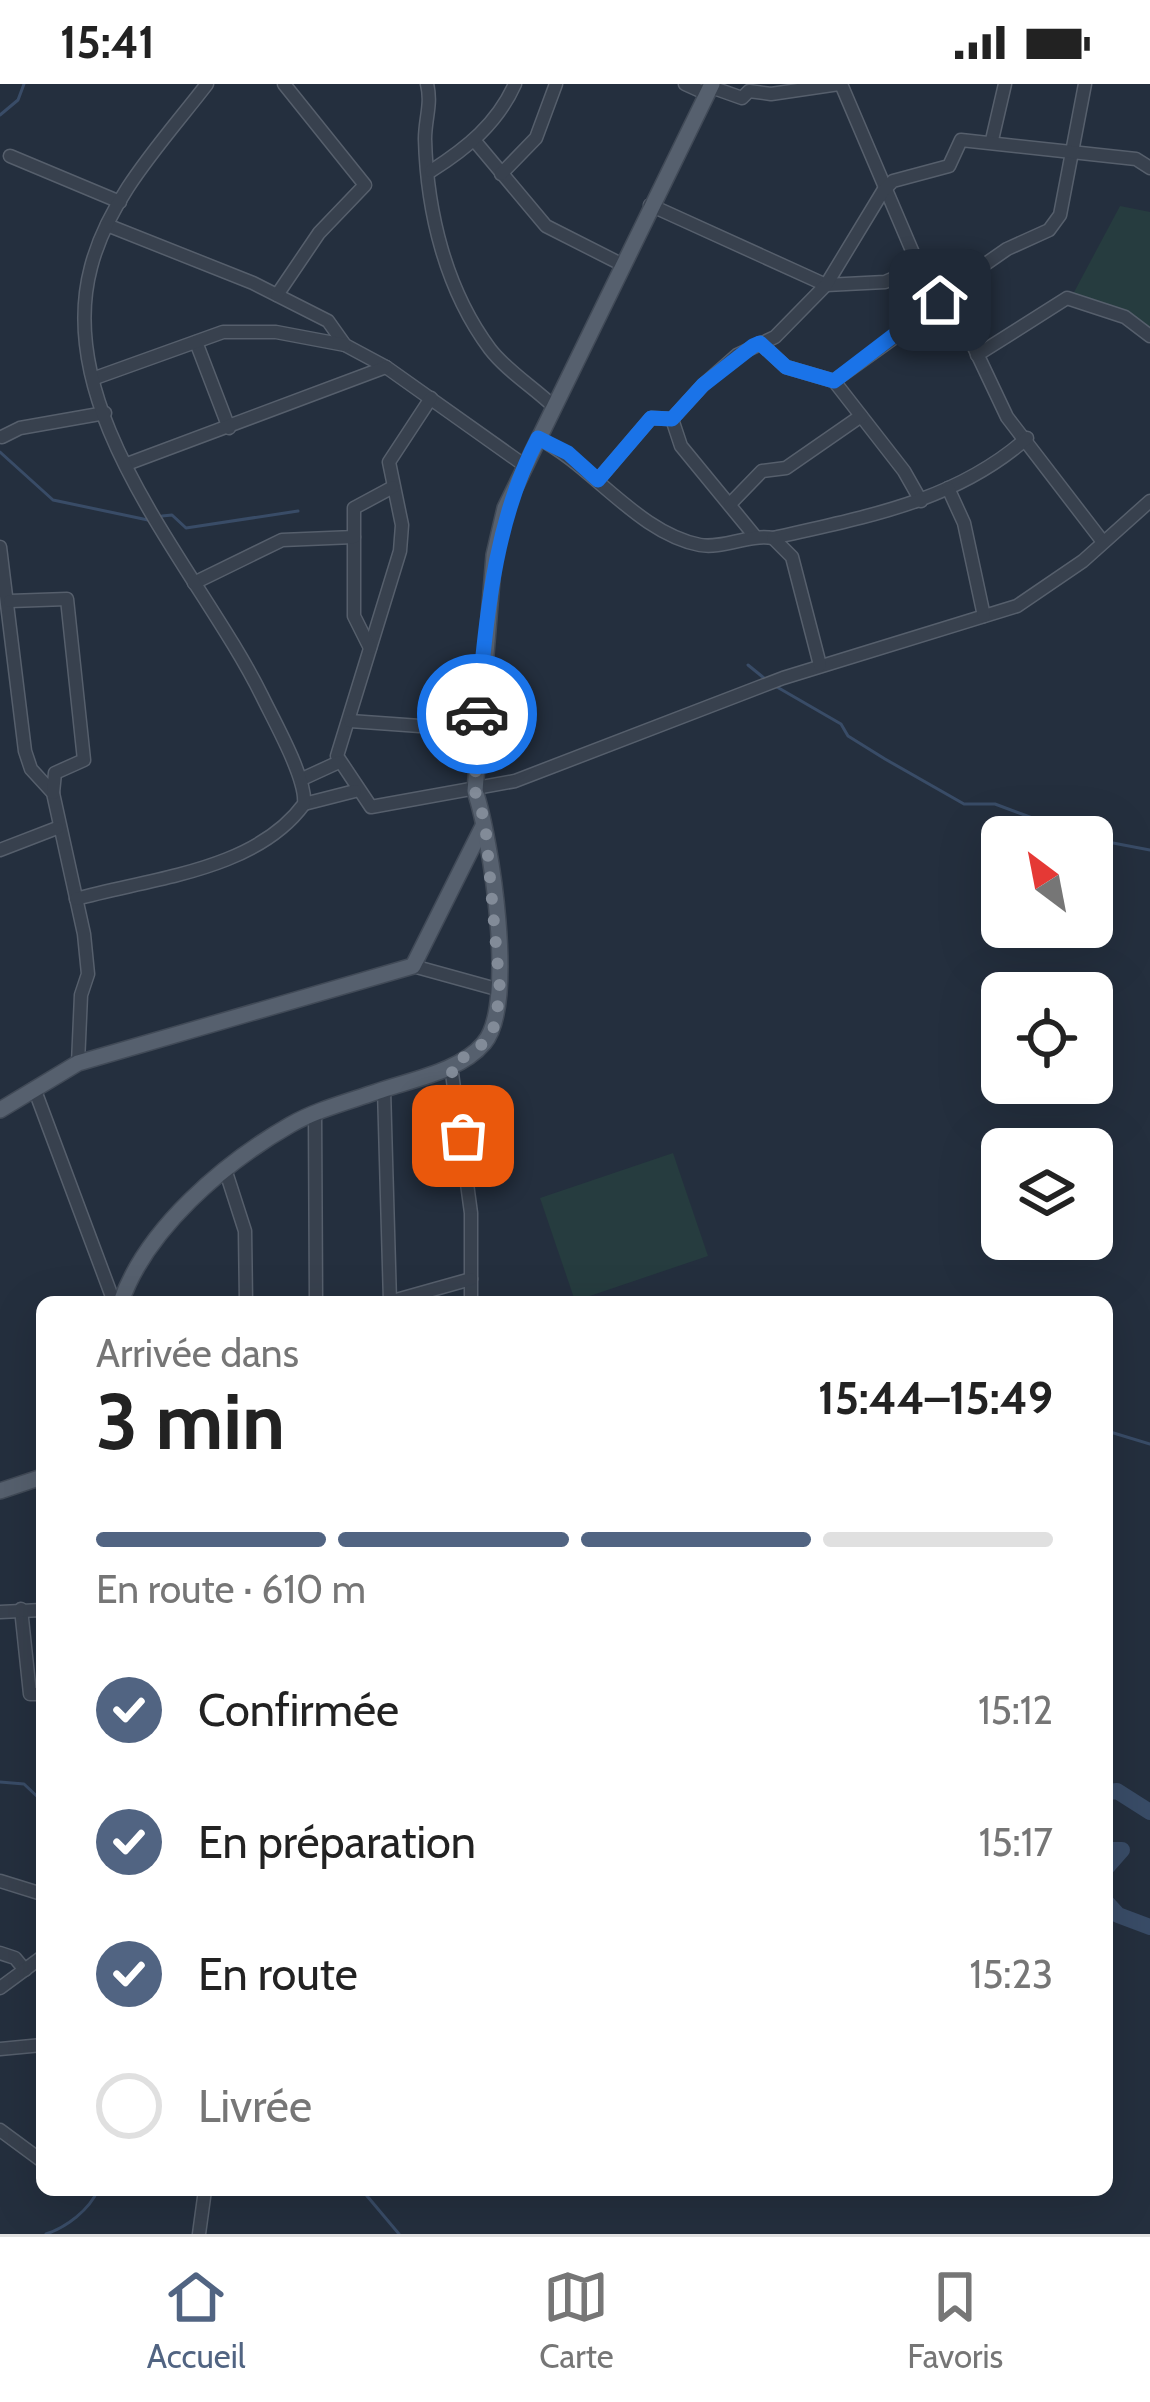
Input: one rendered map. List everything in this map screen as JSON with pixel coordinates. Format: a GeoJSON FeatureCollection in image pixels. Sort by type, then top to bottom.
{"type":"FeatureCollection","features":[{"type":"Feature","properties":{"kind":"main road"},"geometry":{"type":"LineString","coordinates":[[120,1296],[137,1265],[175,1217],[289,1125],[451,1066],[484,1043],[495,1025],[500,990],[485,822],[475,791],[476,730],[494,555],[524,465],[710,88]]}},
{"type":"Feature","properties":{"kind":"main road"},"geometry":{"type":"LineString","coordinates":[[0,1110],[78,1064],[413,967],[485,822]]}},
{"type":"Feature","properties":{"kind":"main road"},"geometry":{"type":"LineString","coordinates":[[0,1491],[36,1479]]}},
{"type":"Feature","properties":{"kind":"street"},"geometry":{"type":"LineString","coordinates":[[207,84],[107,225],[91,266],[83,311],[105,413],[127,464],[250,671],[302,779],[304,804]]}},
{"type":"Feature","properties":{"kind":"street"},"geometry":{"type":"LineString","coordinates":[[277,296],[319,232],[365,185],[284,84]]}},
{"type":"Feature","properties":{"kind":"street"},"geometry":{"type":"LineString","coordinates":[[427,84],[425,139],[438,240],[457,297],[493,353],[552,405]]}},
{"type":"Feature","properties":{"kind":"street"},"geometry":{"type":"LineString","coordinates":[[431,171],[474,140],[504,110],[514,84]]}},
{"type":"Feature","properties":{"kind":"street"},"geometry":{"type":"LineString","coordinates":[[501,174],[536,138],[556,84]]}},
{"type":"Feature","properties":{"kind":"street"},"geometry":{"type":"LineString","coordinates":[[685,84],[742,98],[749,91],[771,94],[840,84],[919,267],[976,355],[1007,417],[1103,542]]}},
{"type":"Feature","properties":{"kind":"street"},"geometry":{"type":"LineString","coordinates":[[992,140],[1005,84]]}},
{"type":"Feature","properties":{"kind":"street"},"geometry":{"type":"LineString","coordinates":[[834,381],[945,292],[1007,249],[1048,230],[1060,215],[1085,84]]}},
{"type":"Feature","properties":{"kind":"street"},"geometry":{"type":"LineString","coordinates":[[598,480],[651,418],[672,419],[720,370],[775,337],[826,285],[883,191],[893,182],[942,170],[967,138],[1136,159],[1150,168]]}},
{"type":"Feature","properties":{"kind":"street"},"geometry":{"type":"LineString","coordinates":[[474,140],[551,230],[621,265]]}},
{"type":"Feature","properties":{"kind":"street"},"geometry":{"type":"LineString","coordinates":[[1136,159],[1150,151]]}},
{"type":"Feature","properties":{"kind":"street"},"geometry":{"type":"LineString","coordinates":[[10,156],[120,202]]}},
{"type":"Feature","properties":{"kind":"street"},"geometry":{"type":"LineString","coordinates":[[650,205],[826,285],[884,282],[919,267]]}},
{"type":"Feature","properties":{"kind":"street"},"geometry":{"type":"LineString","coordinates":[[107,225],[328,321],[345,345]]}},
{"type":"Feature","properties":{"kind":"street"},"geometry":{"type":"LineString","coordinates":[[976,355],[1066,298],[1125,317],[1150,336]]}},
{"type":"Feature","properties":{"kind":"street"},"geometry":{"type":"LineString","coordinates":[[95,378],[223,332],[276,332],[345,345],[386,367],[524,465]]}},
{"type":"Feature","properties":{"kind":"street"},"geometry":{"type":"LineString","coordinates":[[196,342],[229,428]]}},
{"type":"Feature","properties":{"kind":"street"},"geometry":{"type":"LineString","coordinates":[[760,343],[786,367],[834,381],[921,501]]}},
{"type":"Feature","properties":{"kind":"street"},"geometry":{"type":"LineString","coordinates":[[127,464],[386,367]]}},
{"type":"Feature","properties":{"kind":"street"},"geometry":{"type":"LineString","coordinates":[[431,398],[389,462],[402,524],[400,551],[338,749],[355,791],[370,807],[514,782],[820,665],[1041,595],[1150,500]]}},
{"type":"Feature","properties":{"kind":"street"},"geometry":{"type":"LineString","coordinates":[[2,437],[20,428],[105,413]]}},
{"type":"Feature","properties":{"kind":"street"},"geometry":{"type":"LineString","coordinates":[[730,504],[762,471],[787,468],[861,416]]}},
{"type":"Feature","properties":{"kind":"street"},"geometry":{"type":"LineString","coordinates":[[672,419],[681,446],[754,535]]}},
{"type":"Feature","properties":{"kind":"street"},"geometry":{"type":"LineString","coordinates":[[538,438],[568,453],[671,537],[704,546],[754,535],[773,538],[921,501],[1006,456],[1027,438]]}},
{"type":"Feature","properties":{"kind":"street"},"geometry":{"type":"LineString","coordinates":[[370,649],[354,616],[354,508],[393,488]]}},
{"type":"Feature","properties":{"kind":"street"},"geometry":{"type":"LineString","coordinates":[[948,488],[964,523],[984,616]]}},
{"type":"Feature","properties":{"kind":"street"},"geometry":{"type":"LineString","coordinates":[[194,583],[282,540],[354,537]]}},
{"type":"Feature","properties":{"kind":"street"},"geometry":{"type":"LineString","coordinates":[[773,538],[792,557],[820,665]]}},
{"type":"Feature","properties":{"kind":"street"},"geometry":{"type":"LineString","coordinates":[[0,547],[10,602],[7,683],[31,770],[53,793]]}},
{"type":"Feature","properties":{"kind":"street"},"geometry":{"type":"LineString","coordinates":[[10,602],[67,599],[84,760],[55,773],[53,793],[88,974],[81,994],[78,1064]]}},
{"type":"Feature","properties":{"kind":"street"},"geometry":{"type":"LineString","coordinates":[[350,722],[476,730]]}},
{"type":"Feature","properties":{"kind":"street"},"geometry":{"type":"LineString","coordinates":[[302,779],[340,762]]}},
{"type":"Feature","properties":{"kind":"street"},"geometry":{"type":"LineString","coordinates":[[76,899],[240,854],[280,829],[304,804],[355,791]]}},
{"type":"Feature","properties":{"kind":"street"},"geometry":{"type":"LineString","coordinates":[[0,850],[57,828]]}},
{"type":"Feature","properties":{"kind":"street"},"geometry":{"type":"LineString","coordinates":[[413,967],[500,990]]}},
{"type":"Feature","properties":{"kind":"street"},"geometry":{"type":"LineString","coordinates":[[451,1066],[472,1213],[471,1296]]}},
{"type":"Feature","properties":{"kind":"street"},"geometry":{"type":"LineString","coordinates":[[34,1088],[115,1296]]}},
{"type":"Feature","properties":{"kind":"street"},"geometry":{"type":"LineString","coordinates":[[384,1089],[390,1296]]}},
{"type":"Feature","properties":{"kind":"street"},"geometry":{"type":"LineString","coordinates":[[315,1113],[316,1296]]}},
{"type":"Feature","properties":{"kind":"street"},"geometry":{"type":"LineString","coordinates":[[226,1172],[245,1231],[246,1296]]}},
{"type":"Feature","properties":{"kind":"street"},"geometry":{"type":"LineString","coordinates":[[411,1296],[471,1279]]}},
{"type":"Feature","properties":{"kind":"street"},"geometry":{"type":"LineString","coordinates":[[21,1609],[30,1694],[36,1694]]}},
{"type":"Feature","properties":{"kind":"street"},"geometry":{"type":"LineString","coordinates":[[0,1612],[36,1610]]}},
{"type":"Feature","properties":{"kind":"street"},"geometry":{"type":"LineString","coordinates":[[0,1881],[36,1892]]}},
{"type":"Feature","properties":{"kind":"street"},"geometry":{"type":"LineString","coordinates":[[0,1953],[15,1958],[25,1970]]}},
{"type":"Feature","properties":{"kind":"street"},"geometry":{"type":"LineString","coordinates":[[0,1988],[36,1962]]}},
{"type":"Feature","properties":{"kind":"street"},"geometry":{"type":"LineString","coordinates":[[0,2049],[36,2046]]}},
{"type":"Feature","properties":{"kind":"street"},"geometry":{"type":"LineString","coordinates":[[0,2130],[36,2157]]}},
{"type":"Feature","properties":{"kind":"street"},"geometry":{"type":"LineString","coordinates":[[199,2234],[204,2196]]}},
{"type":"Feature","properties":{"kind":"green space"},"geometry":{"type":"Polygon","coordinates":[[[1120,206],[1150,212],[1150,333],[1072,296],[1120,206]]]}},
{"type":"Feature","properties":{"kind":"green space"},"geometry":{"type":"Polygon","coordinates":[[[673,1153],[708,1256],[590,1296],[573,1296],[540,1198],[673,1153]]]}},
{"type":"Feature","properties":{"kind":"waterway"},"geometry":{"type":"LineString","coordinates":[[0,115],[18,100],[24,84]]}},
{"type":"Feature","properties":{"kind":"waterway"},"geometry":{"type":"LineString","coordinates":[[0,452],[53,500],[148,520]]}},
{"type":"Feature","properties":{"kind":"waterway"},"geometry":{"type":"LineString","coordinates":[[162,516],[172,515],[186,528],[298,511]]}},
{"type":"Feature","properties":{"kind":"waterway"},"geometry":{"type":"LineString","coordinates":[[748,665],[764,678]]}},
{"type":"Feature","properties":{"kind":"waterway"},"geometry":{"type":"LineString","coordinates":[[777,687],[841,724],[848,736],[964,804],[995,804],[1027,816]]}},
{"type":"Feature","properties":{"kind":"waterway"},"geometry":{"type":"LineString","coordinates":[[1113,843],[1150,850]]}},
{"type":"Feature","properties":{"kind":"waterway"},"geometry":{"type":"LineString","coordinates":[[1113,1433],[1150,1444]]}},
{"type":"Feature","properties":{"kind":"waterway"},"geometry":{"type":"LineString","coordinates":[[0,1782],[24,1784],[36,1795]]}},
{"type":"Feature","properties":{"kind":"waterway"},"geometry":{"type":"LineString","coordinates":[[1113,1791],[1150,1812]]}},
{"type":"Feature","properties":{"kind":"waterway"},"geometry":{"type":"LineString","coordinates":[[1113,1850],[1122,1850],[1113,1860]]}},
{"type":"Feature","properties":{"kind":"waterway"},"geometry":{"type":"LineString","coordinates":[[1113,1910],[1150,1927]]}},
{"type":"Feature","properties":{"kind":"waterway"},"geometry":{"type":"LineString","coordinates":[[46,2234],[76,2217],[94,2196]]}},
{"type":"Feature","properties":{"kind":"waterway"},"geometry":{"type":"LineString","coordinates":[[367,2196],[399,2234]]}},
{"type":"Feature","properties":{"kind":"way so far"},"geometry":{"type":"LineString","coordinates":[[463,1136],[451,1066],[484,1043],[495,1025],[500,990],[485,822],[475,791],[477,714]]}},
{"type":"Feature","properties":{"kind":"route"},"geometry":{"type":"LineString","coordinates":[[477,714],[494,555],[505,508],[538,438],[568,453],[598,480],[651,418],[664,415],[672,419],[703,385],[753,346],[760,343],[786,367],[834,381],[940,300]]}}]}
